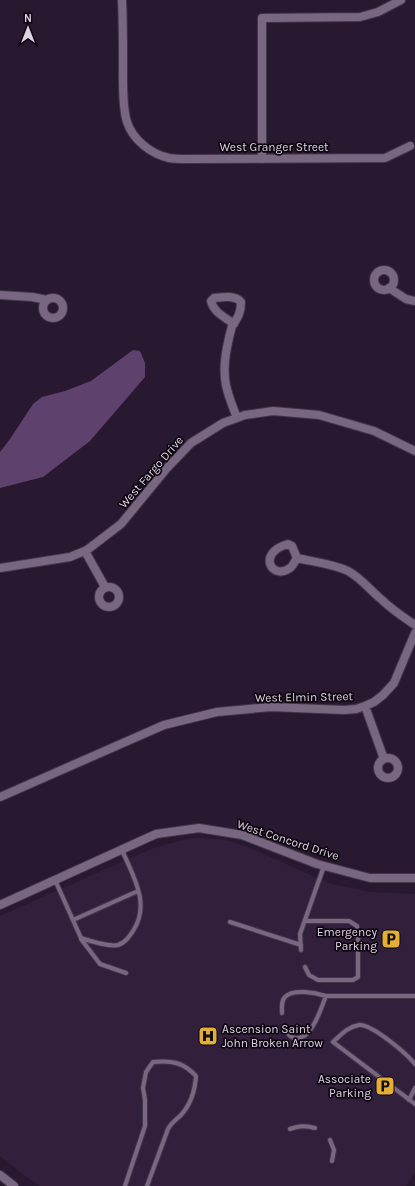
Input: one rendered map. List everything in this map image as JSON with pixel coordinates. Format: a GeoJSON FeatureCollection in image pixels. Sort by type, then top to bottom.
{"type":"FeatureCollection","features":[{"type":"Feature","properties":{"kind":"street","name":"West Granger Street"},"geometry":{"type":"LineString","coordinates":[[122,0],[123,90],[127,122],[131,131],[141,142],[156,153],[170,158],[188,159],[385,158],[410,146]]}},
{"type":"Feature","properties":{"kind":"street"},"geometry":{"type":"LineString","coordinates":[[262,159],[262,18],[360,17],[378,12],[401,0]]}},
{"type":"Feature","properties":{"kind":"street"},"geometry":{"type":"LineString","coordinates":[[389,288],[406,299],[415,301]]}},
{"type":"Feature","properties":{"kind":"street"},"geometry":{"type":"LineString","coordinates":[[0,295],[32,297],[47,300]]}},
{"type":"Feature","properties":{"kind":"street"},"geometry":{"type":"LineString","coordinates":[[234,324],[232,326],[227,346],[225,368],[226,384],[237,418]]}},
{"type":"Feature","properties":{"kind":"street","name":"West Fargo Drive"},"geometry":{"type":"LineString","coordinates":[[0,568],[70,557],[85,551],[121,524],[167,468],[191,443],[223,423],[245,415],[273,411],[319,415],[374,431],[415,451]]}},
{"type":"Feature","properties":{"kind":"street"},"geometry":{"type":"LineString","coordinates":[[85,551],[105,587]]}},
{"type":"Feature","properties":{"kind":"street"},"geometry":{"type":"LineString","coordinates":[[298,558],[338,567],[349,572],[360,579],[395,612],[415,625]]}},
{"type":"Feature","properties":{"kind":"street","name":"West Elmin Street"},"geometry":{"type":"LineString","coordinates":[[0,798],[164,725],[216,712],[271,707],[344,710],[356,709],[365,706],[374,702],[383,695],[394,682],[415,633]]}},
{"type":"Feature","properties":{"kind":"street"},"geometry":{"type":"LineString","coordinates":[[365,706],[384,759]]}},
{"type":"Feature","properties":{"kind":"street","name":"West Concord Drive"},"geometry":{"type":"LineString","coordinates":[[0,905],[156,834],[199,828],[242,836],[324,865],[370,878],[415,878]]}},
{"type":"Feature","properties":{"kind":"street"},"geometry":{"type":"LineString","coordinates":[[0,1175],[14,1186]]}},
{"type":"Feature","properties":{"kind":"lane"},"geometry":{"type":"LineString","coordinates":[[81,938],[101,944],[117,945],[127,940],[138,924],[141,912],[141,899],[122,850]]}},
{"type":"Feature","properties":{"kind":"lane"},"geometry":{"type":"LineString","coordinates":[[301,950],[300,934],[306,921],[324,865]]}},
{"type":"Feature","properties":{"kind":"lane"},"geometry":{"type":"LineString","coordinates":[[55,880],[81,938],[100,964],[126,973]]}},
{"type":"Feature","properties":{"kind":"lane"},"geometry":{"type":"LineString","coordinates":[[73,920],[138,891]]}},
{"type":"Feature","properties":{"kind":"lane"},"geometry":{"type":"LineString","coordinates":[[305,967],[309,975],[318,980],[353,980],[358,977],[357,926],[349,921],[306,921]]}},
{"type":"Feature","properties":{"kind":"lane"},"geometry":{"type":"LineString","coordinates":[[230,922],[301,945]]}},
{"type":"Feature","properties":{"kind":"lane"},"geometry":{"type":"LineString","coordinates":[[282,1013],[282,1003],[284,997],[289,993],[296,992],[315,992],[326,996],[415,996]]}},
{"type":"Feature","properties":{"kind":"lane"},"geometry":{"type":"LineString","coordinates":[[286,1028],[291,1037],[302,1038],[306,1035],[311,1029],[326,996]]}},
{"type":"Feature","properties":{"kind":"lane"},"geometry":{"type":"LineString","coordinates":[[415,1064],[378,1032],[361,1025],[348,1028],[333,1042],[415,1104]]}},
{"type":"Feature","properties":{"kind":"lane"},"geometry":{"type":"LineString","coordinates":[[125,1186],[145,1126],[144,1088],[146,1072],[153,1062],[174,1062],[190,1069],[196,1076],[196,1088],[190,1102],[181,1114],[172,1122],[168,1129],[147,1186]]}},
{"type":"Feature","properties":{"kind":"lane"},"geometry":{"type":"LineString","coordinates":[[408,1100],[415,1088]]}},
{"type":"Feature","properties":{"kind":"lane"},"geometry":{"type":"LineString","coordinates":[[290,1129],[299,1126],[315,1128]]}},
{"type":"Feature","properties":{"kind":"lane"},"geometry":{"type":"LineString","coordinates":[[330,1140],[334,1150],[332,1161]]}},
{"type":"Feature","properties":{"kind":"shaded area"},"geometry":{"type":"Polygon","coordinates":[[[133,350],[140,351],[145,363],[145,377],[90,441],[43,477],[0,488],[0,452],[33,404],[42,397],[65,391],[91,381],[133,350]]]}},
{"type":"Feature","properties":{"kind":"shaded area","name":"Ascension Saint John Broken Arrow"},"geometry":{"type":"Polygon","coordinates":[[[190,838],[221,839],[248,847],[331,884],[371,892],[415,894],[415,1173],[406,1186],[40,1186],[0,1156],[0,916],[151,849],[190,838]]]}},
{"type":"Feature","properties":{"kind":"place","name":"Emergency Parking"},"geometry":{"type":"Point","coordinates":[391,939]}},
{"type":"Feature","properties":{"kind":"place","name":"Ascension Saint John Broken Arrow"},"geometry":{"type":"Point","coordinates":[208,1036]}},
{"type":"Feature","properties":{"kind":"place","name":"Associate Parking"},"geometry":{"type":"Point","coordinates":[385,1086]}}]}
